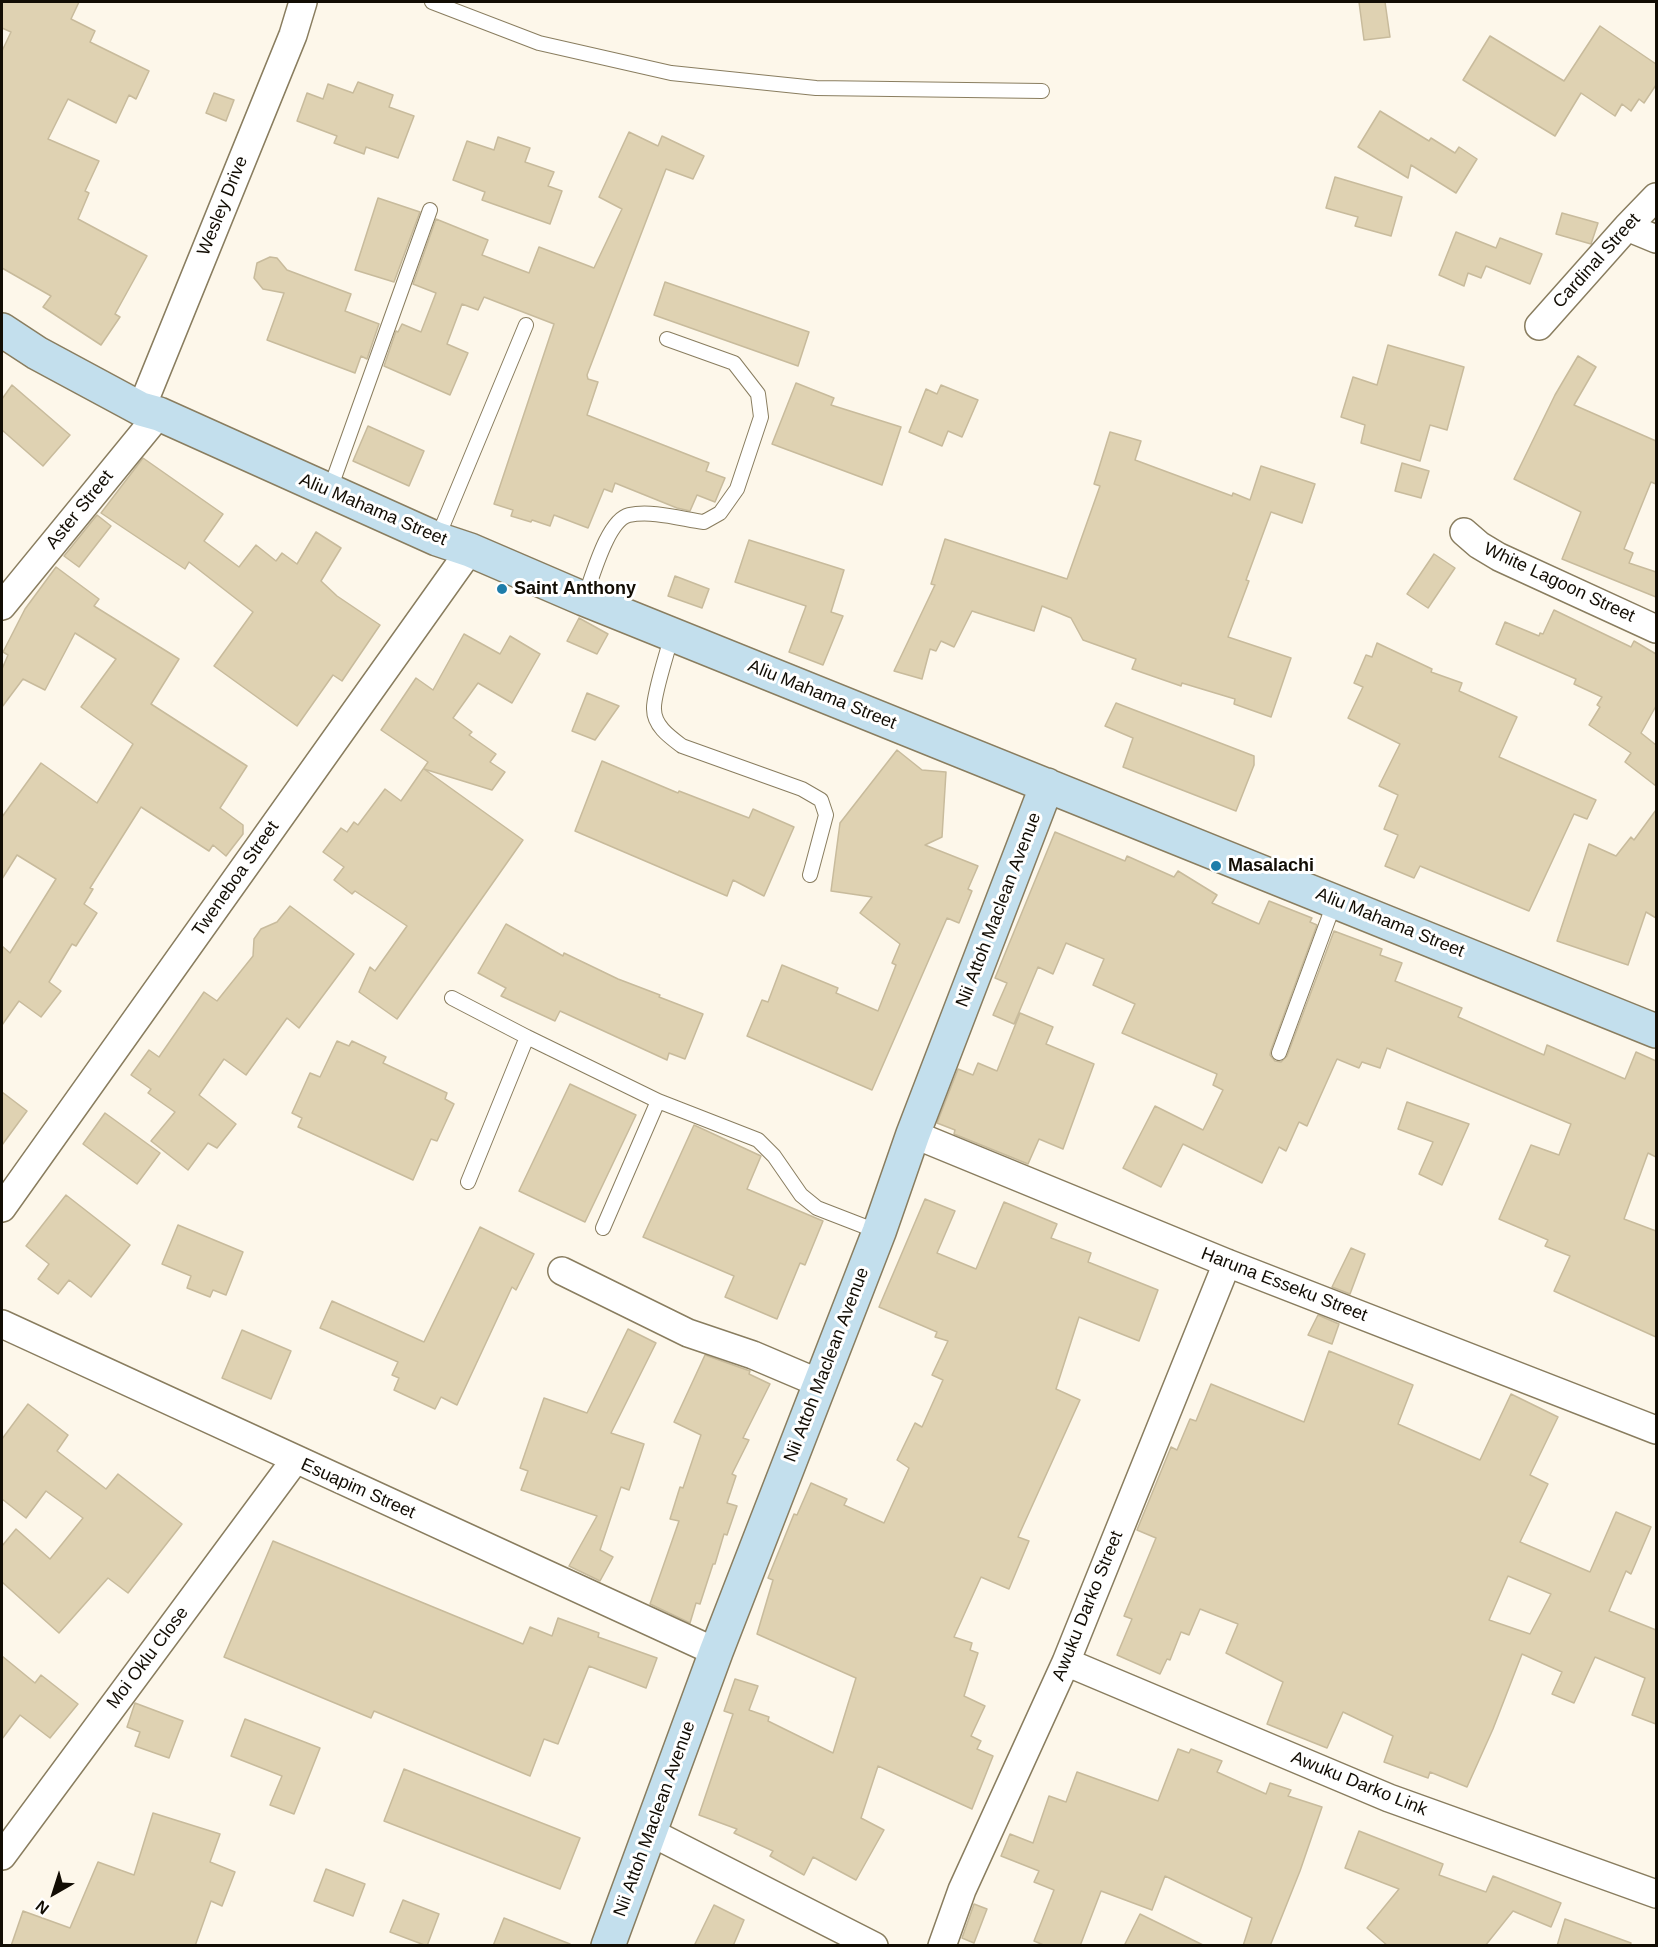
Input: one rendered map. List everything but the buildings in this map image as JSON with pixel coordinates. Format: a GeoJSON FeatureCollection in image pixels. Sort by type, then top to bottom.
{"type":"FeatureCollection","features":[{"type":"Feature","properties":{"kind":"street","name":"Wesley Drive"},"geometry":{"type":"LineString","coordinates":[[150,412],[293,35],[303,2]]}},
{"type":"Feature","properties":{"kind":"street","name":"Cardinal Street"},"geometry":{"type":"LineString","coordinates":[[1539,326],[1627,227],[1656,198]]}},
{"type":"Feature","properties":{"kind":"street"},"geometry":{"type":"LineString","coordinates":[[1627,227],[1656,239]]}},
{"type":"Feature","properties":{"kind":"street","name":"Aliu Mahama Street"},"geometry":{"type":"LineString","coordinates":[[2,330],[37,353],[150,412],[437,539],[470,550],[584,599],[1656,1031]]}},
{"type":"Feature","properties":{"kind":"street","name":"Aster Street"},"geometry":{"type":"LineString","coordinates":[[2,606],[150,412]]}},
{"type":"Feature","properties":{"kind":"street","name":"White Lagoon Street"},"geometry":{"type":"LineString","coordinates":[[1464,532],[1479,545],[1500,557],[1656,629]]}},
{"type":"Feature","properties":{"kind":"street","name":"Tweneboa Street"},"geometry":{"type":"LineString","coordinates":[[2,1208],[470,550]]}},
{"type":"Feature","properties":{"kind":"street","name":"Nii Attoh Maclean Avenue"},"geometry":{"type":"LineString","coordinates":[[608,1946],[716,1652],[879,1232],[913,1134],[1047,784]]}},
{"type":"Feature","properties":{"kind":"street","name":"Haruna Esseku Street"},"geometry":{"type":"LineString","coordinates":[[913,1134],[1227,1263],[1656,1430]]}},
{"type":"Feature","properties":{"kind":"street","name":"Awuku Darko Street"},"geometry":{"type":"LineString","coordinates":[[942,1946],[962,1890],[1066,1662],[1227,1263]]}},
{"type":"Feature","properties":{"kind":"street"},"geometry":{"type":"LineString","coordinates":[[562,1271],[688,1333],[753,1355],[819,1383]]}},
{"type":"Feature","properties":{"kind":"street","name":"Esuapim Street"},"geometry":{"type":"LineString","coordinates":[[2,1324],[716,1652]]}},
{"type":"Feature","properties":{"kind":"street","name":"Moi Oklu Close"},"geometry":{"type":"LineString","coordinates":[[2,1856],[296,1460]]}},
{"type":"Feature","properties":{"kind":"street","name":"Awuku Darko Link"},"geometry":{"type":"LineString","coordinates":[[1066,1662],[1389,1798],[1656,1894]]}},
{"type":"Feature","properties":{"kind":"street"},"geometry":{"type":"LineString","coordinates":[[650,1832],[874,1946]]}},
{"type":"Feature","properties":{"kind":"lane"},"geometry":{"type":"LineString","coordinates":[[432,2],[539,43],[671,73],[816,88],[1042,91]]}},
{"type":"Feature","properties":{"kind":"lane"},"geometry":{"type":"LineString","coordinates":[[329,492],[430,210]]}},
{"type":"Feature","properties":{"kind":"lane"},"geometry":{"type":"LineString","coordinates":[[437,539],[526,325]]}},
{"type":"Feature","properties":{"kind":"lane"},"geometry":{"type":"LineString","coordinates":[[584,599],[609,534],[617,522],[629,515],[704,522],[712,519],[729,504],[737,489],[760,417],[758,394],[734,363],[667,339]]}},
{"type":"Feature","properties":{"kind":"lane"},"geometry":{"type":"LineString","coordinates":[[672,634],[654,709],[658,724],[666,734],[682,746],[802,789],[821,800],[826,815],[810,875]]}},
{"type":"Feature","properties":{"kind":"lane"},"geometry":{"type":"LineString","coordinates":[[1279,1053],[1335,901]]}},
{"type":"Feature","properties":{"kind":"lane"},"geometry":{"type":"LineString","coordinates":[[452,998],[658,1101],[758,1140],[774,1156],[801,1195],[817,1208],[879,1232]]}},
{"type":"Feature","properties":{"kind":"lane"},"geometry":{"type":"LineString","coordinates":[[468,1182],[527,1037]]}},
{"type":"Feature","properties":{"kind":"lane"},"geometry":{"type":"LineString","coordinates":[[603,1228],[658,1101]]}},
{"type":"Feature","properties":{"kind":"place","name":"Saint Anthony"},"geometry":{"type":"Point","coordinates":[502,589]}},
{"type":"Feature","properties":{"kind":"place","name":"Masalachi"},"geometry":{"type":"Point","coordinates":[1216,866]}}]}
